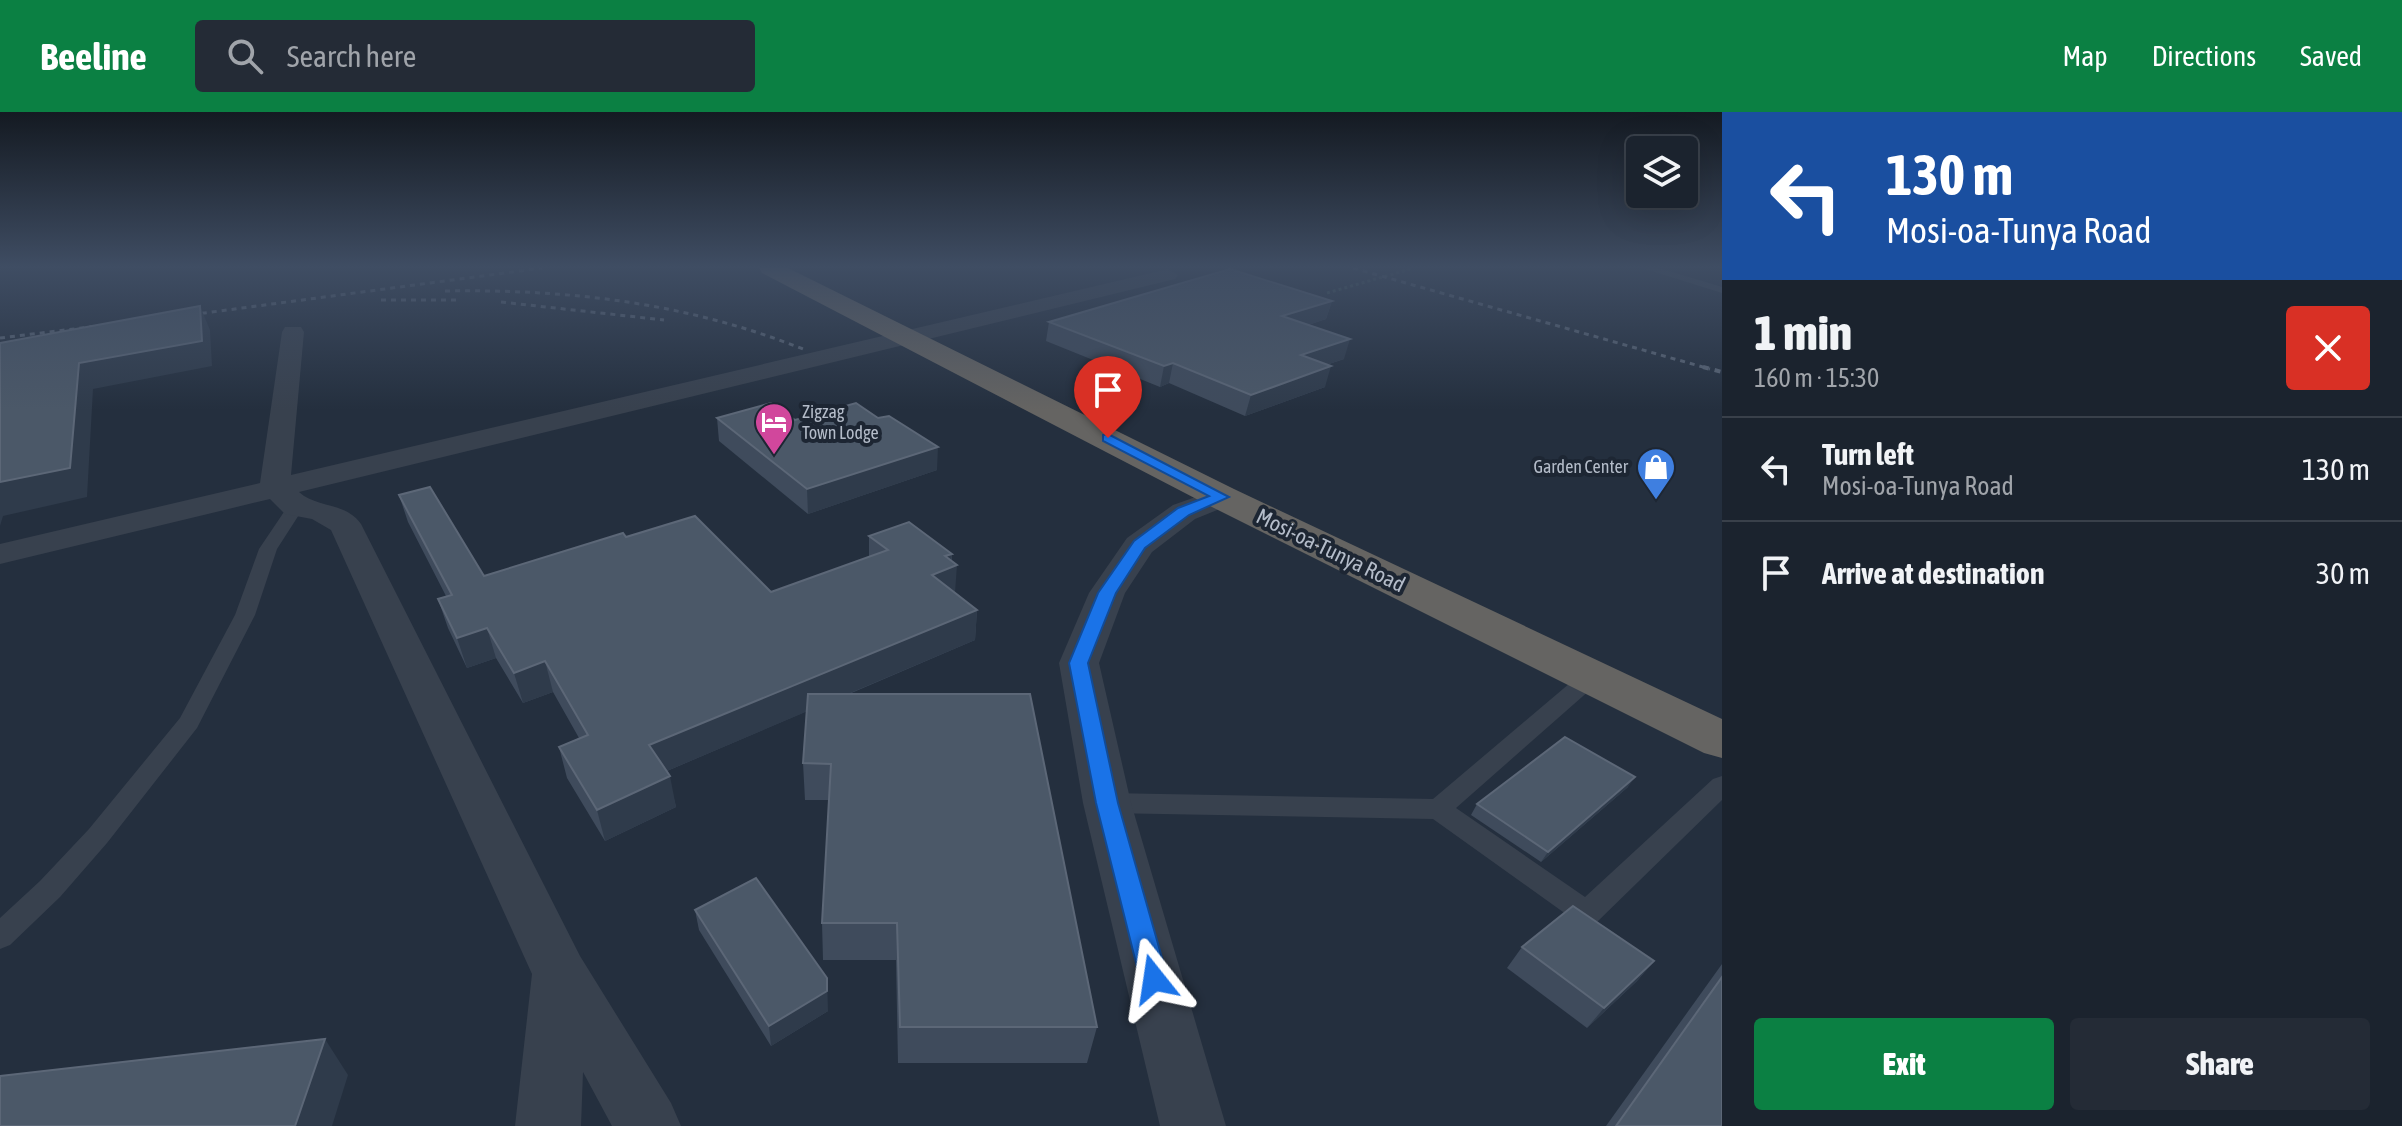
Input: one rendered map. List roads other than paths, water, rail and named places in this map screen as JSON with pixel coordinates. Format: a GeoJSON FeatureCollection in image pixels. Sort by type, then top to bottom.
{"type":"FeatureCollection","features":[{"type":"Feature","properties":{"kind":"highway","name":"Mosi-oa-Tunya Road"},"geometry":{"type":"LineString","coordinates":[[866,315],[1221,497],[1722,740]]}},
{"type":"Feature","properties":{"kind":"street"},"geometry":{"type":"LineString","coordinates":[[0,554],[286,497],[996,315]]}},
{"type":"Feature","properties":{"kind":"street"},"geometry":{"type":"LineString","coordinates":[[286,497],[280,435],[293,366],[293,332]]}},
{"type":"Feature","properties":{"kind":"street"},"geometry":{"type":"LineString","coordinates":[[286,497],[345,524],[560,974],[648,1126]]}},
{"type":"Feature","properties":{"kind":"street"},"geometry":{"type":"LineString","coordinates":[[1193,1126],[1107,803],[1079,663],[1107,593],[1139,545],[1184,512],[1221,497]]}},
{"type":"Feature","properties":{"kind":"street"},"geometry":{"type":"LineString","coordinates":[[548,1126],[560,974]]}},
{"type":"Feature","properties":{"kind":"lane"},"geometry":{"type":"LineString","coordinates":[[0,936],[50,889],[98,836],[189,722],[245,615],[286,497]]}},
{"type":"Feature","properties":{"kind":"lane"},"geometry":{"type":"LineString","coordinates":[[1438,809],[1591,677]]}},
{"type":"Feature","properties":{"kind":"lane"},"geometry":{"type":"LineString","coordinates":[[1107,803],[1438,809],[1587,913],[1722,785]]}},
{"type":"Feature","properties":{"kind":"railway"},"geometry":{"type":"LineString","coordinates":[[182,316],[187,315]]}},
{"type":"Feature","properties":{"kind":"railway"},"geometry":{"type":"LineString","coordinates":[[622,315],[664,320]]}},
{"type":"Feature","properties":{"kind":"railway"},"geometry":{"type":"LineString","coordinates":[[695,315],[803,349]]}},
{"type":"Feature","properties":{"kind":"railway"},"geometry":{"type":"LineString","coordinates":[[1520,315],[1710,369]]}},
{"type":"Feature","properties":{"kind":"railway"},"geometry":{"type":"LineString","coordinates":[[0,338],[98,326]]}},
{"type":"Feature","properties":{"kind":"railway"},"geometry":{"type":"LineString","coordinates":[[1703,367],[1722,372]]}},
{"type":"Feature","properties":{"kind":"place","name":"Zigzag Town Lodge"},"geometry":{"type":"Point","coordinates":[774,456]}},
{"type":"Feature","properties":{"kind":"place","name":"Garden Center"},"geometry":{"type":"Point","coordinates":[1656,501]}}]}
